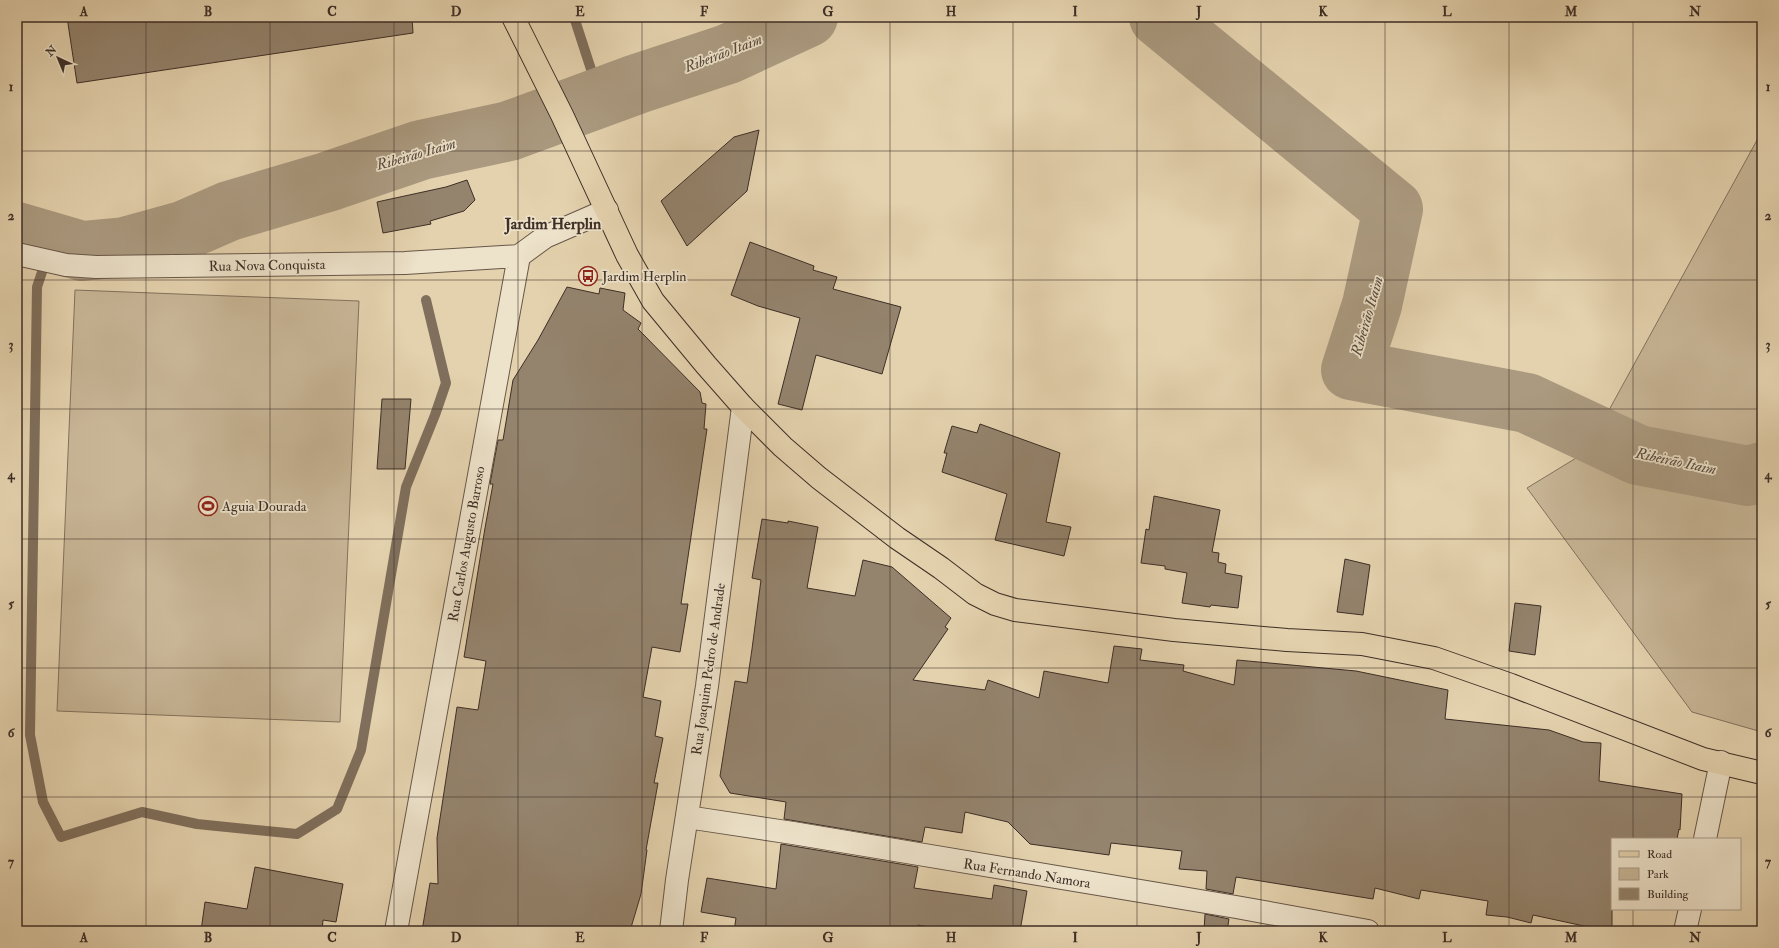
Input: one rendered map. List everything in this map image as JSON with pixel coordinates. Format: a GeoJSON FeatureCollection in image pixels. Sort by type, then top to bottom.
{"type":"FeatureCollection","features":[{"type":"Feature","properties":{"kind":"main road"},"geometry":{"type":"LineString","coordinates":[[513,17],[579,153],[617,236],[653,301],[686,342],[743,407],[783,447],[897,538],[941,568],[975,594],[995,604],[1015,610],[1174,630],[1287,640],[1362,644],[1434,658],[1511,685],[1703,759],[1721,762],[1762,773]]}},
{"type":"Feature","properties":{"kind":"street"},"geometry":{"type":"LineString","coordinates":[[519,256],[545,237],[606,210]]}},
{"type":"Feature","properties":{"kind":"street","name":"Rua Nova Conquista"},"geometry":{"type":"LineString","coordinates":[[17,254],[66,265],[96,267],[405,262],[519,256]]}},
{"type":"Feature","properties":{"kind":"street","name":"Rua Carlos Augusto Barroso"},"geometry":{"type":"LineString","coordinates":[[396,931],[519,256]]}},
{"type":"Feature","properties":{"kind":"street","name":"Rua Joaquim Pedro de Andrade"},"geometry":{"type":"LineString","coordinates":[[671,931],[686,817],[706,686],[743,407]]}},
{"type":"Feature","properties":{"kind":"street"},"geometry":{"type":"LineString","coordinates":[[1705,838],[1721,762]]}},
{"type":"Feature","properties":{"kind":"street","name":"Rua Fernando Namora"},"geometry":{"type":"LineString","coordinates":[[686,817],[800,834],[1236,907],[1368,931]]}},
{"type":"Feature","properties":{"kind":"street"},"geometry":{"type":"LineString","coordinates":[[1685,931],[1690,910]]}},
{"type":"Feature","properties":{"kind":"green space"},"geometry":{"type":"Polygon","coordinates":[[[1762,131],[1762,732],[1692,712],[1527,488],[1586,452],[1762,131]]]}},
{"type":"Feature","properties":{"kind":"green space","name":"Aguia Dourada"},"geometry":{"type":"Polygon","coordinates":[[[75,290],[359,301],[340,722],[57,711],[75,290]]]}},
{"type":"Feature","properties":{"kind":"building"},"geometry":{"type":"Polygon","coordinates":[[[67,17],[412,17],[413,33],[77,83],[67,17]]]}},
{"type":"Feature","properties":{"kind":"building"},"geometry":{"type":"Polygon","coordinates":[[[759,130],[747,191],[687,246],[661,201],[734,137],[759,130]]]}},
{"type":"Feature","properties":{"kind":"building"},"geometry":{"type":"Polygon","coordinates":[[[467,180],[475,200],[464,211],[430,221],[431,224],[383,233],[377,202],[446,187],[467,180]]]}},
{"type":"Feature","properties":{"kind":"building"},"geometry":{"type":"Polygon","coordinates":[[[750,242],[814,266],[813,270],[837,277],[833,289],[901,307],[882,374],[816,355],[802,410],[778,404],[800,318],[758,306],[731,295],[750,242]]]}},
{"type":"Feature","properties":{"kind":"building"},"geometry":{"type":"Polygon","coordinates":[[[567,287],[599,294],[600,288],[625,293],[623,310],[641,323],[638,329],[700,392],[702,403],[706,404],[704,429],[707,429],[681,604],[688,604],[680,652],[652,647],[643,697],[661,701],[655,736],[663,738],[654,783],[658,783],[646,850],[641,894],[630,931],[422,931],[430,883],[438,884],[437,838],[457,707],[478,710],[486,661],[464,657],[493,484],[490,484],[498,440],[503,440],[513,380],[538,340],[567,287]]]}},
{"type":"Feature","properties":{"kind":"building"},"geometry":{"type":"Polygon","coordinates":[[[382,399],[411,399],[405,469],[377,469],[382,399]]]}},
{"type":"Feature","properties":{"kind":"building"},"geometry":{"type":"Polygon","coordinates":[[[980,424],[1060,453],[1046,522],[1071,527],[1064,556],[995,540],[1007,494],[942,472],[947,453],[944,453],[952,426],[977,433],[980,424]]]}},
{"type":"Feature","properties":{"kind":"building"},"geometry":{"type":"Polygon","coordinates":[[[1154,496],[1220,510],[1212,552],[1219,553],[1218,562],[1226,564],[1225,573],[1242,576],[1238,608],[1211,605],[1210,607],[1182,603],[1187,573],[1165,569],[1165,566],[1141,563],[1146,529],[1149,530],[1154,496]]]}},
{"type":"Feature","properties":{"kind":"building"},"geometry":{"type":"Polygon","coordinates":[[[762,519],[788,523],[788,521],[818,527],[807,588],[855,596],[863,560],[892,567],[951,618],[945,627],[948,629],[913,680],[985,690],[988,680],[1039,698],[1044,671],[1108,683],[1114,646],[1142,649],[1140,660],[1184,665],[1183,671],[1234,685],[1237,660],[1356,671],[1448,690],[1445,719],[1549,730],[1583,742],[1601,743],[1599,781],[1682,794],[1680,830],[1679,829],[1677,838],[1611,838],[1612,931],[1607,931],[1533,915],[1531,923],[1507,917],[1486,915],[1488,901],[1421,890],[1419,899],[1375,888],[1373,899],[1236,877],[1233,894],[1206,889],[1207,871],[1179,869],[1182,851],[1111,843],[1109,855],[1030,844],[1008,822],[965,812],[962,833],[925,827],[922,842],[784,819],[786,802],[730,793],[720,776],[735,681],[747,683],[761,580],[752,578],[762,519]]]}},
{"type":"Feature","properties":{"kind":"building"},"geometry":{"type":"Polygon","coordinates":[[[1345,559],[1370,565],[1363,615],[1337,612],[1345,559]]]}},
{"type":"Feature","properties":{"kind":"building"},"geometry":{"type":"Polygon","coordinates":[[[1515,603],[1541,606],[1535,655],[1509,651],[1515,603]]]}},
{"type":"Feature","properties":{"kind":"building"},"geometry":{"type":"Polygon","coordinates":[[[781,844],[918,867],[914,888],[992,899],[994,885],[1027,891],[1020,931],[949,931],[918,925],[917,931],[734,931],[736,918],[701,912],[707,878],[776,889],[781,844]]]}},
{"type":"Feature","properties":{"kind":"building"},"geometry":{"type":"Polygon","coordinates":[[[255,867],[343,884],[336,922],[323,920],[322,931],[201,931],[205,902],[247,909],[255,867]]]}},
{"type":"Feature","properties":{"kind":"building"},"geometry":{"type":"Polygon","coordinates":[[[1205,914],[1229,919],[1227,931],[1204,931],[1205,914]]]}},
{"type":"Feature","properties":{"kind":"waterway"},"geometry":{"type":"LineString","coordinates":[[574,17],[600,97]]}},
{"type":"Feature","properties":{"kind":"waterway","name":"Ribeirão Itaim"},"geometry":{"type":"LineString","coordinates":[[17,232],[82,251],[125,247],[183,231],[229,211],[327,182],[421,150],[509,131],[637,84],[728,54],[808,17]]}},
{"type":"Feature","properties":{"kind":"waterway","name":"Ribeirão Itaim"},"geometry":{"type":"LineString","coordinates":[[1159,17],[1393,209],[1372,305],[1351,370],[1527,403],[1638,455],[1748,476],[1762,472]]}},
{"type":"Feature","properties":{"kind":"waterway"},"geometry":{"type":"LineString","coordinates":[[52,242],[37,287],[30,735],[43,802],[61,837],[142,812],[197,824],[297,834],[337,809],[361,750],[406,487],[435,415],[446,383],[426,300]]}},
{"type":"Feature","properties":{"kind":"place","name":"Jardim Herplin"},"geometry":{"type":"Point","coordinates":[588,276]}},
{"type":"Feature","properties":{"kind":"place","name":"Aguia Dourada"},"geometry":{"type":"Point","coordinates":[208,506]}},
{"type":"Feature","properties":{"kind":"district","name":"Jardim Herplin"},"geometry":{"type":"Point","coordinates":[553,223]}}]}
